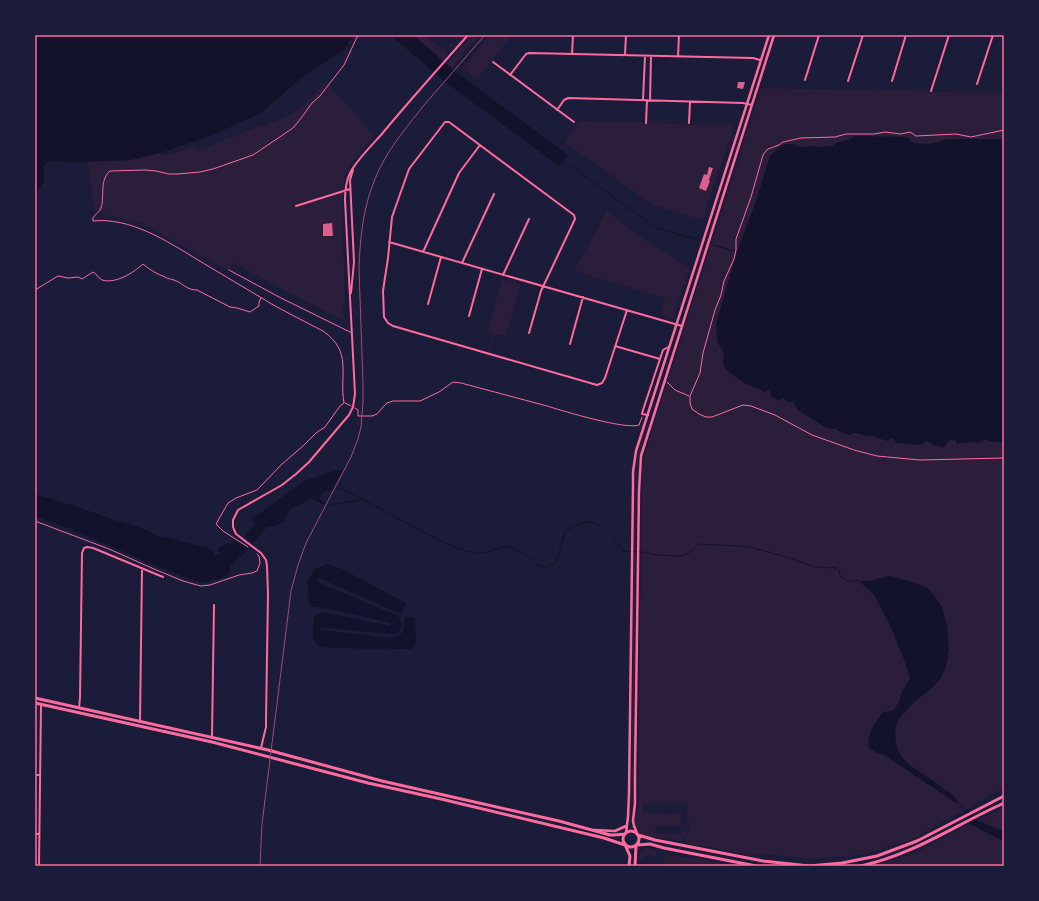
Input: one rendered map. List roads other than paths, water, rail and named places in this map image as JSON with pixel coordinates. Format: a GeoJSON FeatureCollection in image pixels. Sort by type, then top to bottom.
{"type":"FeatureCollection","features":[{"type":"Feature","properties":{"kind":"main road"},"geometry":{"type":"LineString","coordinates":[[629,866],[629,853],[623,839],[627,826],[629,793],[633,472],[636,451],[769,35]]}},
{"type":"Feature","properties":{"kind":"main road"},"geometry":{"type":"LineString","coordinates":[[635,866],[636,846],[639,841],[633,821],[636,774],[641,456],[774,35]]}},
{"type":"Feature","properties":{"kind":"main road"},"geometry":{"type":"LineString","coordinates":[[648,415],[654,416]]}},
{"type":"Feature","properties":{"kind":"main road"},"geometry":{"type":"LineString","coordinates":[[35,698],[295,756],[382,780],[614,835],[633,831],[656,840],[763,861],[809,866],[842,863],[877,856],[918,841],[1004,796]]}},
{"type":"Feature","properties":{"kind":"main road"},"geometry":{"type":"LineString","coordinates":[[35,703],[212,742],[368,783],[581,832],[612,840],[631,848],[650,844],[756,866]]}},
{"type":"Feature","properties":{"kind":"main road"},"geometry":{"type":"LineString","coordinates":[[139,726],[140,721]]}},
{"type":"Feature","properties":{"kind":"main road"},"geometry":{"type":"LineString","coordinates":[[185,736],[186,731]]}},
{"type":"Feature","properties":{"kind":"main road"},"geometry":{"type":"LineString","coordinates":[[212,737],[212,742]]}},
{"type":"Feature","properties":{"kind":"main road"},"geometry":{"type":"LineString","coordinates":[[293,763],[295,756]]}},
{"type":"Feature","properties":{"kind":"main road"},"geometry":{"type":"LineString","coordinates":[[301,765],[302,759]]}},
{"type":"Feature","properties":{"kind":"main road"},"geometry":{"type":"LineString","coordinates":[[861,866],[897,856],[914,849],[1004,803]]}},
{"type":"Feature","properties":{"kind":"main road"},"geometry":{"type":"LineString","coordinates":[[499,813],[501,808]]}},
{"type":"Feature","properties":{"kind":"main road"},"geometry":{"type":"LineString","coordinates":[[579,826],[581,832]]}},
{"type":"Feature","properties":{"kind":"main road"},"geometry":{"type":"LineString","coordinates":[[594,830],[615,831],[627,826]]}},
{"type":"Feature","properties":{"kind":"street"},"geometry":{"type":"LineString","coordinates":[[261,748],[265,732],[266,718],[267,566],[266,560],[261,553],[240,539],[236,534],[232,524],[234,517],[238,510],[272,491],[296,474],[309,462],[349,415],[353,407],[355,394],[346,190],[349,174],[396,117],[468,35]]}},
{"type":"Feature","properties":{"kind":"street"},"geometry":{"type":"LineString","coordinates":[[572,54],[573,35]]}},
{"type":"Feature","properties":{"kind":"street"},"geometry":{"type":"LineString","coordinates":[[625,55],[626,35]]}},
{"type":"Feature","properties":{"kind":"street"},"geometry":{"type":"LineString","coordinates":[[678,57],[679,35]]}},
{"type":"Feature","properties":{"kind":"street"},"geometry":{"type":"LineString","coordinates":[[805,80],[819,35]]}},
{"type":"Feature","properties":{"kind":"street"},"geometry":{"type":"LineString","coordinates":[[848,81],[863,35]]}},
{"type":"Feature","properties":{"kind":"street"},"geometry":{"type":"LineString","coordinates":[[892,81],[906,35]]}},
{"type":"Feature","properties":{"kind":"street"},"geometry":{"type":"LineString","coordinates":[[931,90],[949,35]]}},
{"type":"Feature","properties":{"kind":"street"},"geometry":{"type":"LineString","coordinates":[[977,84],[993,35]]}},
{"type":"Feature","properties":{"kind":"street"},"geometry":{"type":"LineString","coordinates":[[510,75],[527,53],[760,60]]}},
{"type":"Feature","properties":{"kind":"street"},"geometry":{"type":"LineString","coordinates":[[643,100],[645,56]]}},
{"type":"Feature","properties":{"kind":"street"},"geometry":{"type":"LineString","coordinates":[[646,122],[651,56]]}},
{"type":"Feature","properties":{"kind":"street"},"geometry":{"type":"LineString","coordinates":[[493,62],[574,122]]}},
{"type":"Feature","properties":{"kind":"street"},"geometry":{"type":"LineString","coordinates":[[557,110],[564,100],[568,98],[752,105]]}},
{"type":"Feature","properties":{"kind":"street"},"geometry":{"type":"LineString","coordinates":[[689,123],[690,102]]}},
{"type":"Feature","properties":{"kind":"street"},"geometry":{"type":"LineString","coordinates":[[529,333],[543,286],[575,219],[574,214],[449,122],[445,122],[409,169],[392,217],[383,291],[384,317],[386,321],[390,325],[597,385],[602,383],[605,378],[627,310]]}},
{"type":"Feature","properties":{"kind":"street"},"geometry":{"type":"LineString","coordinates":[[423,252],[459,173],[480,145]]}},
{"type":"Feature","properties":{"kind":"street"},"geometry":{"type":"LineString","coordinates":[[351,300],[354,262],[350,180],[351,174],[358,162]]}},
{"type":"Feature","properties":{"kind":"street"},"geometry":{"type":"LineString","coordinates":[[296,206],[350,189]]}},
{"type":"Feature","properties":{"kind":"street"},"geometry":{"type":"LineString","coordinates":[[462,263],[494,194]]}},
{"type":"Feature","properties":{"kind":"street"},"geometry":{"type":"LineString","coordinates":[[504,275],[530,219]]}},
{"type":"Feature","properties":{"kind":"street"},"geometry":{"type":"LineString","coordinates":[[389,242],[682,326]]}},
{"type":"Feature","properties":{"kind":"street"},"geometry":{"type":"LineString","coordinates":[[428,304],[441,257]]}},
{"type":"Feature","properties":{"kind":"street"},"geometry":{"type":"LineString","coordinates":[[469,316],[482,269]]}},
{"type":"Feature","properties":{"kind":"street"},"geometry":{"type":"LineString","coordinates":[[570,344],[583,297]]}},
{"type":"Feature","properties":{"kind":"street"},"geometry":{"type":"LineString","coordinates":[[615,346],[660,359]]}},
{"type":"Feature","properties":{"kind":"street"},"geometry":{"type":"LineString","coordinates":[[648,415],[642,414],[643,410],[663,350],[670,346]]}},
{"type":"Feature","properties":{"kind":"street"},"geometry":{"type":"LineString","coordinates":[[79,708],[83,550],[85,547],[94,548],[164,576]]}},
{"type":"Feature","properties":{"kind":"street"},"geometry":{"type":"LineString","coordinates":[[140,721],[142,568]]}},
{"type":"Feature","properties":{"kind":"street"},"geometry":{"type":"LineString","coordinates":[[212,737],[214,605]]}},
{"type":"Feature","properties":{"kind":"street"},"geometry":{"type":"LineString","coordinates":[[39,866],[41,699]]}},
{"type":"Feature","properties":{"kind":"street"},"geometry":{"type":"LineString","coordinates":[[35,774],[40,775]]}},
{"type":"Feature","properties":{"kind":"lane"},"geometry":{"type":"LineString","coordinates":[[229,270],[352,334]]}},
{"type":"Feature","properties":{"kind":"waterway"},"geometry":{"type":"LineString","coordinates":[[564,161],[657,228],[699,240]]}},
{"type":"Feature","properties":{"kind":"waterway"},"geometry":{"type":"LineString","coordinates":[[713,245],[737,252]]}},
{"type":"Feature","properties":{"kind":"waterway"},"geometry":{"type":"LineString","coordinates":[[332,486],[349,492],[442,542],[466,551],[477,553],[487,552],[504,546],[511,547],[525,554],[538,565],[545,567],[553,565],[557,560],[565,532],[579,524],[588,522],[603,528],[623,551],[681,556],[690,552],[698,544],[750,547],[815,567],[837,568],[840,576],[846,580],[859,581]]}},
{"type":"Feature","properties":{"kind":"waterway"},"geometry":{"type":"LineString","coordinates":[[322,503],[332,505],[360,500]]}},
{"type":"Feature","properties":{"kind":"waterway"},"geometry":{"type":"LineString","coordinates":[[243,544],[249,538]]}},
{"type":"Feature","properties":{"kind":"waterway"},"geometry":{"type":"LineString","coordinates":[[960,805],[966,811]]}},
{"type":"Feature","properties":{"kind":"railway"},"geometry":{"type":"LineString","coordinates":[[260,866],[262,824],[291,591],[306,543],[351,457],[361,427],[363,383],[359,269],[361,235],[365,212],[375,179],[397,140],[425,104],[485,35]]}}]}
